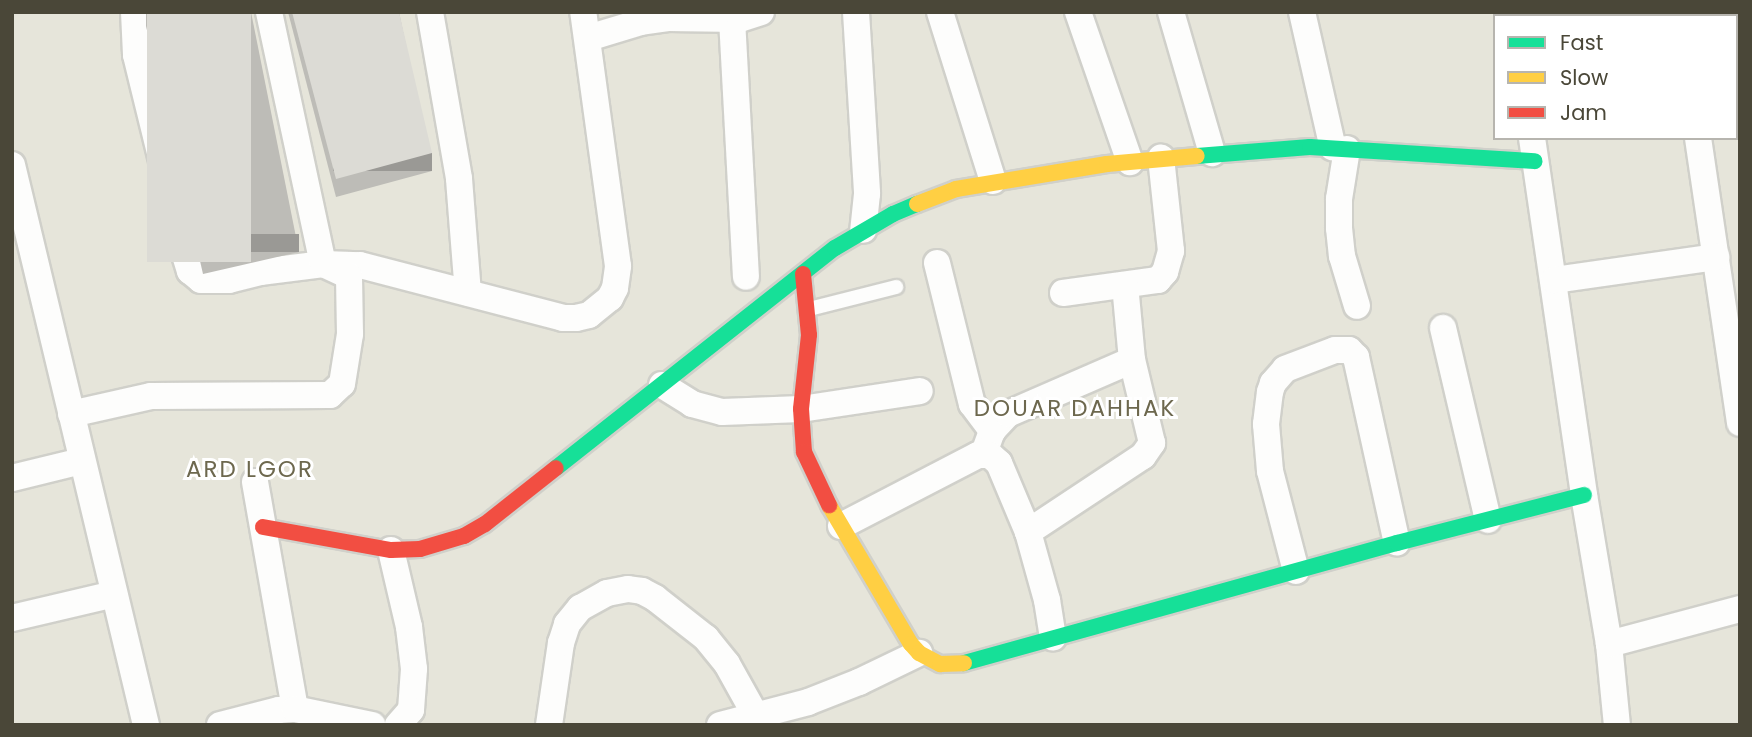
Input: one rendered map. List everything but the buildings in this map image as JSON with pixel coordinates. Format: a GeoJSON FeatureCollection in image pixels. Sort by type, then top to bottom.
{"type":"FeatureCollection","features":[{"type":"Feature","properties":{"kind":"street"},"geometry":{"type":"LineString","coordinates":[[134,12],[132,25],[136,55],[190,271],[201,280],[229,280],[260,272],[323,264],[360,265],[563,318],[576,318],[600,308],[615,288],[618,267],[583,12]]}},
{"type":"Feature","properties":{"kind":"street"},"geometry":{"type":"LineString","coordinates":[[269,12],[323,264]]}},
{"type":"Feature","properties":{"kind":"street"},"geometry":{"type":"LineString","coordinates":[[430,12],[459,179],[468,293]]}},
{"type":"Feature","properties":{"kind":"street"},"geometry":{"type":"LineString","coordinates":[[588,38],[614,29],[668,18],[732,19],[761,12]]}},
{"type":"Feature","properties":{"kind":"street"},"geometry":{"type":"LineString","coordinates":[[856,12],[867,194],[863,230]]}},
{"type":"Feature","properties":{"kind":"street"},"geometry":{"type":"LineString","coordinates":[[940,12],[993,181]]}},
{"type":"Feature","properties":{"kind":"street"},"geometry":{"type":"LineString","coordinates":[[1078,12],[1130,162]]}},
{"type":"Feature","properties":{"kind":"street"},"geometry":{"type":"LineString","coordinates":[[1171,12],[1212,153]]}},
{"type":"Feature","properties":{"kind":"street"},"geometry":{"type":"LineString","coordinates":[[1302,12],[1340,148],[1339,228],[1342,256],[1357,306]]}},
{"type":"Feature","properties":{"kind":"street"},"geometry":{"type":"LineString","coordinates":[[732,19],[746,277]]}},
{"type":"Feature","properties":{"kind":"street"},"geometry":{"type":"LineString","coordinates":[[1698,140],[1740,423]]}},
{"type":"Feature","properties":{"kind":"street"},"geometry":{"type":"LineString","coordinates":[[263,527],[391,550],[441,545],[485,524],[803,274],[863,230],[924,201],[993,181],[1212,153],[1310,146],[1534,150],[1584,495],[1609,644],[1617,725]]}},
{"type":"Feature","properties":{"kind":"street"},"geometry":{"type":"LineString","coordinates":[[1063,293],[1158,280],[1170,262],[1161,158]]}},
{"type":"Feature","properties":{"kind":"street"},"geometry":{"type":"LineString","coordinates":[[12,165],[23,257],[71,414],[146,725]]}},
{"type":"Feature","properties":{"kind":"street"},"geometry":{"type":"LineString","coordinates":[[1554,280],[1716,257]]}},
{"type":"Feature","properties":{"kind":"street"},"geometry":{"type":"LineString","coordinates":[[937,263],[972,404],[1028,532],[1047,600],[1054,638]]}},
{"type":"Feature","properties":{"kind":"street"},"geometry":{"type":"LineString","coordinates":[[71,414],[151,396],[321,396],[337,391],[342,384],[348,361],[349,276],[323,264]]}},
{"type":"Feature","properties":{"kind":"street"},"geometry":{"type":"LineString","coordinates":[[803,274],[809,335],[801,409],[804,452],[841,526],[919,653],[940,664],[967,663],[1397,543],[1584,495]]}},
{"type":"Feature","properties":{"kind":"street"},"geometry":{"type":"LineString","coordinates":[[1028,532],[1149,450],[1152,435],[1132,360],[1125,285]]}},
{"type":"Feature","properties":{"kind":"street"},"geometry":{"type":"LineString","coordinates":[[1443,328],[1488,520]]}},
{"type":"Feature","properties":{"kind":"street"},"geometry":{"type":"LineString","coordinates":[[1296,571],[1270,471],[1266,424],[1270,393],[1273,383],[1285,369],[1335,350],[1349,350],[1356,358],[1397,543]]}},
{"type":"Feature","properties":{"kind":"street"},"geometry":{"type":"LineString","coordinates":[[841,526],[988,442],[1018,408],[1132,360]]}},
{"type":"Feature","properties":{"kind":"street"},"geometry":{"type":"LineString","coordinates":[[662,385],[692,404],[722,412],[801,409],[920,391]]}},
{"type":"Feature","properties":{"kind":"street"},"geometry":{"type":"LineString","coordinates":[[12,478],[82,461]]}},
{"type":"Feature","properties":{"kind":"street"},"geometry":{"type":"LineString","coordinates":[[255,482],[295,709]]}},
{"type":"Feature","properties":{"kind":"street"},"geometry":{"type":"LineString","coordinates":[[391,550],[409,627],[414,669],[411,710],[398,725]]}},
{"type":"Feature","properties":{"kind":"street"},"geometry":{"type":"LineString","coordinates":[[549,725],[561,643],[567,624],[580,608],[607,593],[628,589],[655,598],[706,638],[743,689],[756,716]]}},
{"type":"Feature","properties":{"kind":"street"},"geometry":{"type":"LineString","coordinates":[[12,618],[114,594]]}},
{"type":"Feature","properties":{"kind":"street"},"geometry":{"type":"LineString","coordinates":[[1609,644],[1740,609]]}},
{"type":"Feature","properties":{"kind":"street"},"geometry":{"type":"LineString","coordinates":[[720,725],[859,682],[919,653]]}},
{"type":"Feature","properties":{"kind":"street"},"geometry":{"type":"LineString","coordinates":[[220,725],[295,709],[372,725]]}},
{"type":"Feature","properties":{"kind":"lane"},"geometry":{"type":"LineString","coordinates":[[808,309],[896,287]]}},
{"type":"Feature","properties":{"kind":"shaded area"},"geometry":{"type":"Polygon","coordinates":[[[12,12],[1740,12],[1740,725],[12,725],[12,12]]]}},
{"type":"Feature","properties":{"kind":"traffic: fast"},"geometry":{"type":"LineString","coordinates":[[1197,156],[1310,147],[1535,161]]}},
{"type":"Feature","properties":{"kind":"traffic: fast"},"geometry":{"type":"LineString","coordinates":[[556,468],[835,248],[893,214],[917,204]]}},
{"type":"Feature","properties":{"kind":"traffic: fast"},"geometry":{"type":"LineString","coordinates":[[964,663],[1397,543],[1584,495]]}},
{"type":"Feature","properties":{"kind":"traffic: slow"},"geometry":{"type":"LineString","coordinates":[[917,204],[956,189],[1107,164],[1197,156]]}},
{"type":"Feature","properties":{"kind":"traffic: slow"},"geometry":{"type":"LineString","coordinates":[[829,505],[911,644],[919,653],[940,664],[964,663]]}},
{"type":"Feature","properties":{"kind":"traffic: jam"},"geometry":{"type":"LineString","coordinates":[[803,274],[809,335],[801,409],[804,452],[829,505]]}},
{"type":"Feature","properties":{"kind":"traffic: jam"},"geometry":{"type":"LineString","coordinates":[[263,527],[391,550],[420,549],[464,536],[485,524],[556,468]]}},
{"type":"Feature","properties":{"kind":"district","name":"DOUAR DAHHAK"},"geometry":{"type":"Point","coordinates":[1075,408]}},
{"type":"Feature","properties":{"kind":"district","name":"ARD LGOR"},"geometry":{"type":"Point","coordinates":[250,469]}}]}
